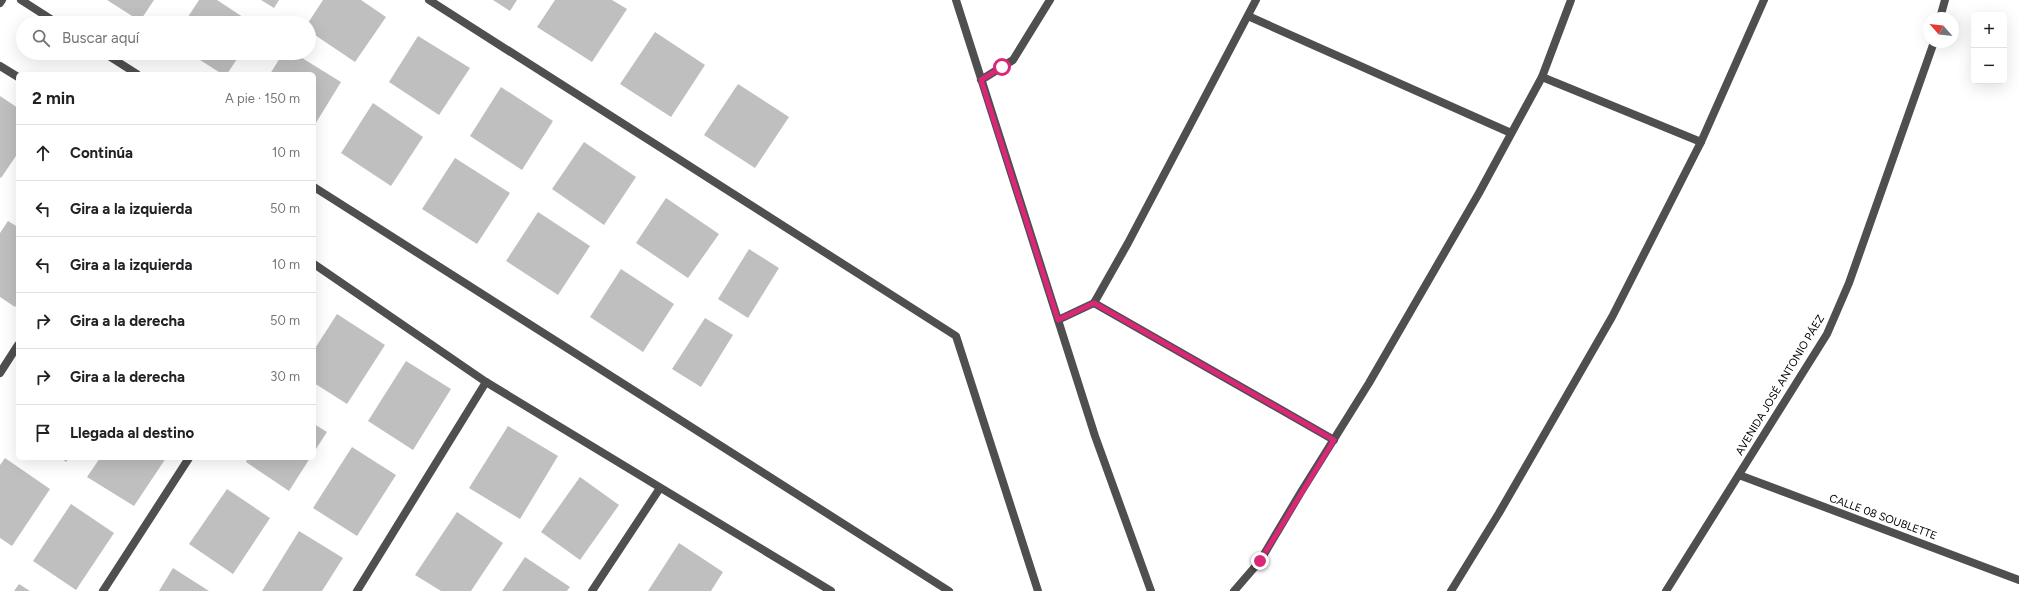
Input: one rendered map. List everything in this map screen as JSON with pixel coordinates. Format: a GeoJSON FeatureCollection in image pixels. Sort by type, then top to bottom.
{"type":"FeatureCollection","features":[{"type":"Feature","properties":{"kind":"street"},"geometry":{"type":"LineString","coordinates":[[21,0],[46,16]]}},
{"type":"Feature","properties":{"kind":"street"},"geometry":{"type":"LineString","coordinates":[[429,0],[956,336],[1038,591]]}},
{"type":"Feature","properties":{"kind":"street"},"geometry":{"type":"LineString","coordinates":[[956,0],[1095,436],[1151,591]]}},
{"type":"Feature","properties":{"kind":"street"},"geometry":{"type":"LineString","coordinates":[[981,80],[1013,60],[1050,0]]}},
{"type":"Feature","properties":{"kind":"street"},"geometry":{"type":"LineString","coordinates":[[1058,320],[1094,303],[1128,243],[1256,0]]}},
{"type":"Feature","properties":{"kind":"street"},"geometry":{"type":"LineString","coordinates":[[1234,591],[1260,561],[1369,383],[1542,77],[1571,0]]}},
{"type":"Feature","properties":{"kind":"street"},"geometry":{"type":"LineString","coordinates":[[1451,591],[1499,513],[1612,317],[1701,142],[1764,0]]}},
{"type":"Feature","properties":{"kind":"street"},"geometry":{"type":"LineString","coordinates":[[1942,12],[1945,0]]}},
{"type":"Feature","properties":{"kind":"street"},"geometry":{"type":"LineString","coordinates":[[1248,16],[1511,133]]}},
{"type":"Feature","properties":{"kind":"street","name":"AVENIDA JOSÉ ANTONIO PÁEZ"},"geometry":{"type":"LineString","coordinates":[[1666,591],[1826,334],[1849,283],[1932,48]]}},
{"type":"Feature","properties":{"kind":"street"},"geometry":{"type":"LineString","coordinates":[[115,60],[134,72]]}},
{"type":"Feature","properties":{"kind":"street"},"geometry":{"type":"LineString","coordinates":[[0,66],[16,76]]}},
{"type":"Feature","properties":{"kind":"street"},"geometry":{"type":"LineString","coordinates":[[1542,77],[1701,142]]}},
{"type":"Feature","properties":{"kind":"street"},"geometry":{"type":"LineString","coordinates":[[316,188],[949,591]]}},
{"type":"Feature","properties":{"kind":"street"},"geometry":{"type":"LineString","coordinates":[[316,265],[486,382],[831,591]]}},
{"type":"Feature","properties":{"kind":"street"},"geometry":{"type":"LineString","coordinates":[[1094,303],[1334,440]]}},
{"type":"Feature","properties":{"kind":"street"},"geometry":{"type":"LineString","coordinates":[[0,373],[16,348]]}},
{"type":"Feature","properties":{"kind":"street"},"geometry":{"type":"LineString","coordinates":[[357,591],[486,382]]}},
{"type":"Feature","properties":{"kind":"street"},"geometry":{"type":"LineString","coordinates":[[103,591],[188,460]]}},
{"type":"Feature","properties":{"kind":"street","name":"CALLE 08 SOUBLETTE"},"geometry":{"type":"LineString","coordinates":[[1739,476],[2019,580]]}},
{"type":"Feature","properties":{"kind":"street"},"geometry":{"type":"LineString","coordinates":[[592,591],[660,488]]}},
{"type":"Feature","properties":{"kind":"building"},"geometry":{"type":"Polygon","coordinates":[[[107,0],[154,0],[143,16],[132,16],[107,0]]]}},
{"type":"Feature","properties":{"kind":"building"},"geometry":{"type":"Polygon","coordinates":[[[199,0],[217,0],[241,16],[189,16],[199,0]]]}},
{"type":"Feature","properties":{"kind":"building"},"geometry":{"type":"Polygon","coordinates":[[[261,0],[279,0],[274,8],[261,0]]]}},
{"type":"Feature","properties":{"kind":"building"},"geometry":{"type":"Polygon","coordinates":[[[323,0],[361,0],[386,17],[355,62],[316,36],[316,16],[313,16],[323,0]]]}},
{"type":"Feature","properties":{"kind":"building"},"geometry":{"type":"Polygon","coordinates":[[[493,0],[517,0],[510,11],[493,0]]]}},
{"type":"Feature","properties":{"kind":"building"},"geometry":{"type":"Polygon","coordinates":[[[555,0],[612,0],[627,9],[592,62],[537,27],[555,0]]]}},
{"type":"Feature","properties":{"kind":"building"},"geometry":{"type":"Polygon","coordinates":[[[655,32],[705,65],[671,117],[620,84],[655,32]]]}},
{"type":"Feature","properties":{"kind":"building"},"geometry":{"type":"Polygon","coordinates":[[[418,36],[470,68],[439,115],[389,82],[418,36]]]}},
{"type":"Feature","properties":{"kind":"building"},"geometry":{"type":"Polygon","coordinates":[[[200,60],[236,60],[228,72],[219,72],[200,60]]]}},
{"type":"Feature","properties":{"kind":"building"},"geometry":{"type":"Polygon","coordinates":[[[279,60],[305,60],[341,82],[316,123],[316,72],[271,72],[279,60]]]}},
{"type":"Feature","properties":{"kind":"building"},"geometry":{"type":"Polygon","coordinates":[[[738,84],[789,117],[755,168],[704,135],[738,84]]]}},
{"type":"Feature","properties":{"kind":"building"},"geometry":{"type":"Polygon","coordinates":[[[501,87],[553,121],[522,170],[470,136],[501,87]]]}},
{"type":"Feature","properties":{"kind":"building"},"geometry":{"type":"Polygon","coordinates":[[[0,96],[16,107],[16,156],[1,178],[0,96]]]}},
{"type":"Feature","properties":{"kind":"building"},"geometry":{"type":"Polygon","coordinates":[[[373,103],[423,137],[391,186],[341,153],[373,103]]]}},
{"type":"Feature","properties":{"kind":"building"},"geometry":{"type":"Polygon","coordinates":[[[584,142],[636,177],[604,225],[552,189],[584,142]]]}},
{"type":"Feature","properties":{"kind":"building"},"geometry":{"type":"Polygon","coordinates":[[[455,158],[510,193],[477,244],[422,209],[455,158]]]}},
{"type":"Feature","properties":{"kind":"building"},"geometry":{"type":"Polygon","coordinates":[[[666,198],[719,234],[688,278],[636,243],[666,198]]]}},
{"type":"Feature","properties":{"kind":"building"},"geometry":{"type":"Polygon","coordinates":[[[538,212],[590,246],[558,295],[506,261],[538,212]]]}},
{"type":"Feature","properties":{"kind":"building"},"geometry":{"type":"Polygon","coordinates":[[[8,221],[16,226],[15,307],[0,297],[0,233],[8,221]]]}},
{"type":"Feature","properties":{"kind":"building"},"geometry":{"type":"Polygon","coordinates":[[[749,249],[779,268],[748,318],[718,299],[749,249]]]}},
{"type":"Feature","properties":{"kind":"building"},"geometry":{"type":"Polygon","coordinates":[[[621,269],[674,304],[643,352],[590,317],[621,269]]]}},
{"type":"Feature","properties":{"kind":"building"},"geometry":{"type":"Polygon","coordinates":[[[337,314],[385,345],[347,404],[316,384],[316,347],[337,314]]]}},
{"type":"Feature","properties":{"kind":"building"},"geometry":{"type":"Polygon","coordinates":[[[705,318],[733,335],[701,387],[672,369],[705,318]]]}},
{"type":"Feature","properties":{"kind":"building"},"geometry":{"type":"Polygon","coordinates":[[[406,361],[451,389],[413,450],[368,421],[406,361]]]}},
{"type":"Feature","properties":{"kind":"building"},"geometry":{"type":"Polygon","coordinates":[[[316,425],[327,432],[316,449],[316,425]]]}},
{"type":"Feature","properties":{"kind":"building"},"geometry":{"type":"Polygon","coordinates":[[[508,426],[558,456],[520,519],[469,488],[508,426]]]}},
{"type":"Feature","properties":{"kind":"building"},"geometry":{"type":"Polygon","coordinates":[[[352,447],[396,475],[357,536],[313,508],[352,447]]]}},
{"type":"Feature","properties":{"kind":"building"},"geometry":{"type":"Polygon","coordinates":[[[5,458],[50,489],[12,546],[0,538],[0,465],[5,458]]]}},
{"type":"Feature","properties":{"kind":"building"},"geometry":{"type":"Polygon","coordinates":[[[99,460],[165,460],[134,506],[87,477],[99,460]]]}},
{"type":"Feature","properties":{"kind":"building"},"geometry":{"type":"Polygon","coordinates":[[[247,460],[309,460],[289,491],[246,462],[247,460]]]}},
{"type":"Feature","properties":{"kind":"building"},"geometry":{"type":"Polygon","coordinates":[[[580,477],[619,505],[580,560],[541,532],[580,477]]]}},
{"type":"Feature","properties":{"kind":"building"},"geometry":{"type":"Polygon","coordinates":[[[227,489],[270,518],[233,574],[189,544],[227,489]]]}},
{"type":"Feature","properties":{"kind":"building"},"geometry":{"type":"Polygon","coordinates":[[[71,504],[114,533],[76,590],[33,561],[71,504]]]}},
{"type":"Feature","properties":{"kind":"building"},"geometry":{"type":"Polygon","coordinates":[[[457,512],[503,543],[471,591],[441,591],[415,575],[457,512]]]}},
{"type":"Feature","properties":{"kind":"building"},"geometry":{"type":"Polygon","coordinates":[[[299,531],[343,558],[322,591],[262,591],[299,531]]]}},
{"type":"Feature","properties":{"kind":"building"},"geometry":{"type":"Polygon","coordinates":[[[679,543],[723,572],[711,591],[648,591],[679,543]]]}},
{"type":"Feature","properties":{"kind":"building"},"geometry":{"type":"Polygon","coordinates":[[[525,557],[570,587],[567,591],[502,591],[525,557]]]}},
{"type":"Feature","properties":{"kind":"building"},"geometry":{"type":"Polygon","coordinates":[[[173,568],[209,591],[159,591],[173,568]]]}},
{"type":"Feature","properties":{"kind":"building"},"geometry":{"type":"Polygon","coordinates":[[[19,584],[30,591],[14,591],[19,584]]]}},
{"type":"Feature","properties":{"kind":"route"},"geometry":{"type":"LineString","coordinates":[[1002,67],[981,80],[1058,320],[1094,303],[1334,440],[1260,561]]}}]}
